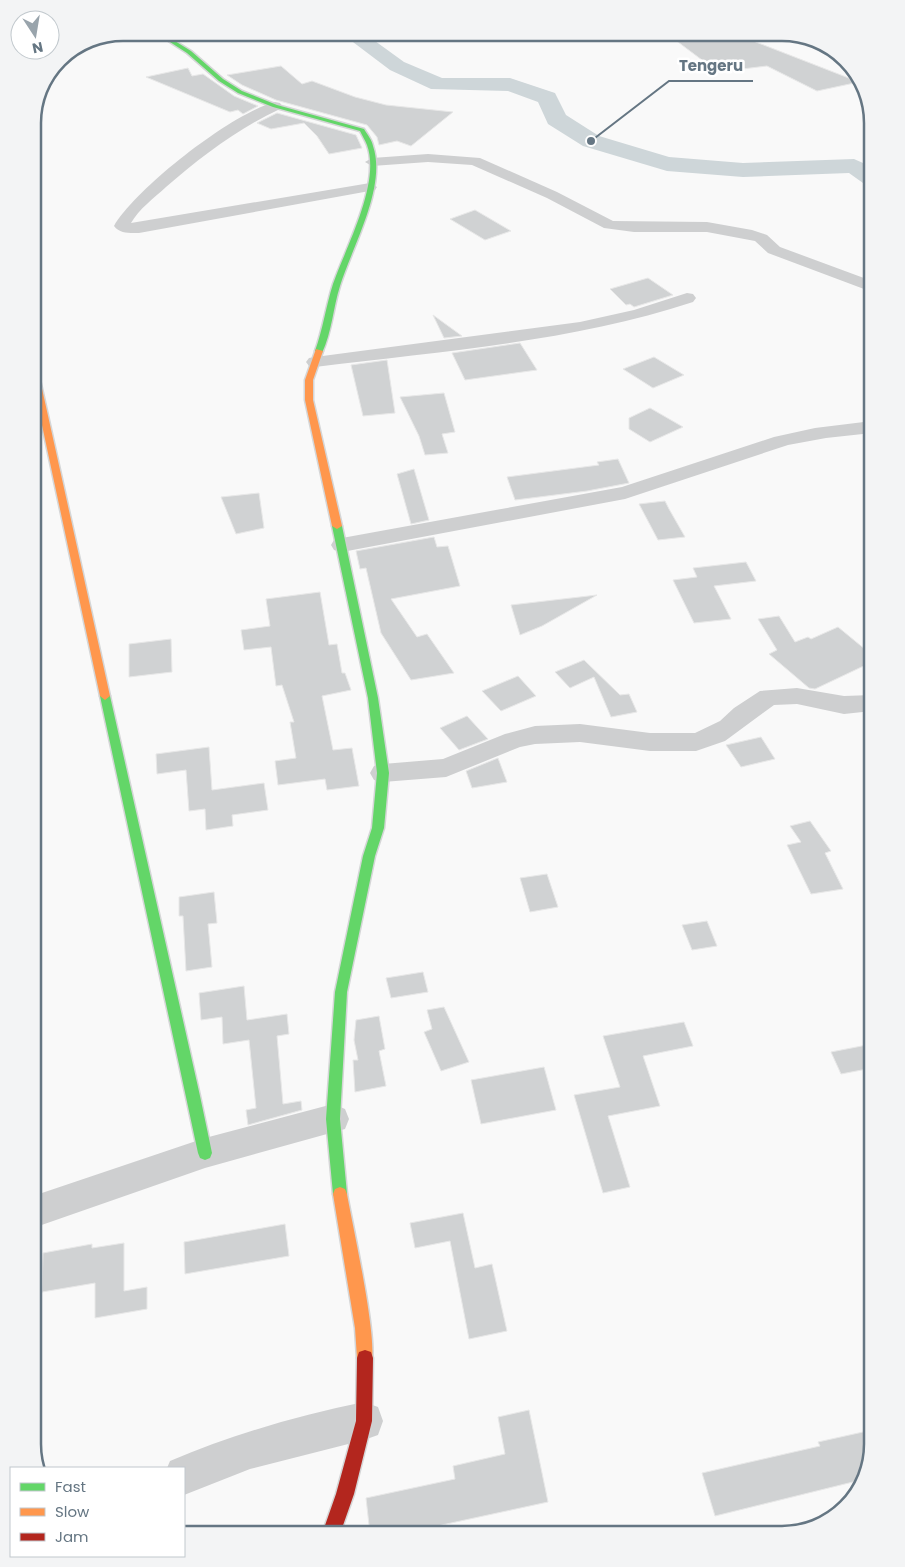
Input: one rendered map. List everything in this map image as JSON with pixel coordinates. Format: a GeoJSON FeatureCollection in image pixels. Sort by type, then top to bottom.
{"type":"FeatureCollection","features":[{"type":"Feature","properties":{"kind":"street"},"geometry":{"type":"LineString","coordinates":[[172,41],[189,52],[230,86],[275,106],[362,130],[369,138],[372,162],[370,187],[358,233],[336,284],[309,380],[309,400],[325,479],[342,545],[361,647],[373,698],[383,772],[378,828],[369,856],[341,992],[334,1082],[333,1119],[337,1174],[363,1328],[366,1382],[364,1421],[345,1494],[334,1526]]}},
{"type":"Feature","properties":{"kind":"street"},"geometry":{"type":"LineString","coordinates":[[275,106],[248,119],[213,141],[137,207],[124,221],[122,226],[139,228],[370,187]]}},
{"type":"Feature","properties":{"kind":"street"},"geometry":{"type":"LineString","coordinates":[[372,162],[428,158],[475,161],[552,195],[610,225],[634,227],[707,227],[746,233],[761,238],[774,250],[864,284]]}},
{"type":"Feature","properties":{"kind":"street"},"geometry":{"type":"LineString","coordinates":[[315,362],[580,327],[639,314],[687,298]]}},
{"type":"Feature","properties":{"kind":"street"},"geometry":{"type":"LineString","coordinates":[[41,401],[87,605],[128,809],[178,1018],[205,1153]]}},
{"type":"Feature","properties":{"kind":"street"},"geometry":{"type":"LineString","coordinates":[[342,545],[625,493],[657,484],[782,441],[831,431],[864,428]]}},
{"type":"Feature","properties":{"kind":"street"},"geometry":{"type":"LineString","coordinates":[[383,772],[446,768],[514,740],[535,734],[580,733],[650,742],[696,742],[716,735],[729,727],[743,714],[770,697],[797,696],[844,705],[864,704]]}},
{"type":"Feature","properties":{"kind":"street"},"geometry":{"type":"LineString","coordinates":[[41,1209],[205,1153],[333,1119]]}},
{"type":"Feature","properties":{"kind":"street"},"geometry":{"type":"LineString","coordinates":[[185,1475],[213,1461],[289,1436],[364,1421]]}},
{"type":"Feature","properties":{"kind":"building"},"geometry":{"type":"Polygon","coordinates":[[[677,41],[753,41],[850,79],[853,83],[817,91],[767,66],[718,72],[677,41]]]}},
{"type":"Feature","properties":{"kind":"building"},"geometry":{"type":"Polygon","coordinates":[[[281,66],[302,84],[312,81],[355,97],[386,105],[453,112],[411,146],[397,141],[379,145],[377,137],[367,125],[276,100],[242,85],[227,75],[281,66]]]}},
{"type":"Feature","properties":{"kind":"building"},"geometry":{"type":"Polygon","coordinates":[[[188,68],[192,76],[203,74],[234,96],[258,106],[243,114],[238,110],[230,112],[146,77],[188,68]]]}},
{"type":"Feature","properties":{"kind":"building"},"geometry":{"type":"Polygon","coordinates":[[[277,113],[356,135],[362,148],[329,154],[317,136],[304,123],[271,129],[257,123],[277,113]]]}},
{"type":"Feature","properties":{"kind":"building"},"geometry":{"type":"Polygon","coordinates":[[[475,210],[511,231],[485,240],[450,219],[475,210]]]}},
{"type":"Feature","properties":{"kind":"building"},"geometry":{"type":"Polygon","coordinates":[[[648,278],[673,295],[634,307],[630,304],[626,305],[610,289],[648,278]]]}},
{"type":"Feature","properties":{"kind":"building"},"geometry":{"type":"Polygon","coordinates":[[[433,315],[462,336],[444,338],[433,315]]]}},
{"type":"Feature","properties":{"kind":"building"},"geometry":{"type":"Polygon","coordinates":[[[520,343],[537,370],[465,380],[452,353],[520,343]]]}},
{"type":"Feature","properties":{"kind":"building"},"geometry":{"type":"Polygon","coordinates":[[[654,357],[684,375],[653,388],[623,369],[654,357]]]}},
{"type":"Feature","properties":{"kind":"building"},"geometry":{"type":"Polygon","coordinates":[[[387,360],[395,413],[363,416],[351,365],[387,360]]]}},
{"type":"Feature","properties":{"kind":"building"},"geometry":{"type":"Polygon","coordinates":[[[444,393],[455,432],[442,434],[448,453],[425,455],[419,436],[400,397],[444,393]]]}},
{"type":"Feature","properties":{"kind":"building"},"geometry":{"type":"Polygon","coordinates":[[[650,408],[683,427],[650,442],[629,429],[629,418],[650,408]]]}},
{"type":"Feature","properties":{"kind":"building"},"geometry":{"type":"Polygon","coordinates":[[[618,459],[629,483],[587,491],[515,500],[507,477],[599,465],[597,462],[618,459]]]}},
{"type":"Feature","properties":{"kind":"building"},"geometry":{"type":"Polygon","coordinates":[[[414,469],[429,520],[411,524],[397,474],[414,469]]]}},
{"type":"Feature","properties":{"kind":"building"},"geometry":{"type":"Polygon","coordinates":[[[259,493],[264,528],[236,534],[221,497],[259,493]]]}},
{"type":"Feature","properties":{"kind":"building"},"geometry":{"type":"Polygon","coordinates":[[[665,501],[685,537],[658,540],[639,504],[665,501]]]}},
{"type":"Feature","properties":{"kind":"building"},"geometry":{"type":"Polygon","coordinates":[[[434,537],[437,547],[448,546],[460,586],[391,599],[417,637],[427,634],[454,673],[411,680],[381,633],[366,568],[360,569],[356,551],[434,537]]]}},
{"type":"Feature","properties":{"kind":"building"},"geometry":{"type":"Polygon","coordinates":[[[746,562],[756,581],[714,586],[731,619],[694,623],[673,580],[697,577],[693,568],[746,562]]]}},
{"type":"Feature","properties":{"kind":"building"},"geometry":{"type":"Polygon","coordinates":[[[320,592],[329,645],[337,644],[342,673],[345,673],[351,690],[322,696],[333,750],[352,748],[359,786],[327,790],[325,779],[278,785],[275,761],[296,758],[290,722],[294,722],[282,685],[276,686],[271,647],[244,650],[241,630],[270,626],[266,599],[320,592]]]}},
{"type":"Feature","properties":{"kind":"building"},"geometry":{"type":"Polygon","coordinates":[[[597,595],[542,626],[520,635],[511,605],[597,595]]]}},
{"type":"Feature","properties":{"kind":"building"},"geometry":{"type":"Polygon","coordinates":[[[779,616],[795,642],[808,637],[811,639],[838,627],[864,648],[864,666],[815,689],[809,688],[769,654],[777,650],[758,619],[779,616]]]}},
{"type":"Feature","properties":{"kind":"building"},"geometry":{"type":"Polygon","coordinates":[[[171,639],[172,672],[129,677],[129,644],[171,639]]]}},
{"type":"Feature","properties":{"kind":"building"},"geometry":{"type":"Polygon","coordinates":[[[584,660],[620,695],[629,694],[637,712],[611,717],[594,677],[570,688],[555,672],[584,660]]]}},
{"type":"Feature","properties":{"kind":"building"},"geometry":{"type":"Polygon","coordinates":[[[518,676],[536,696],[501,711],[482,691],[518,676]]]}},
{"type":"Feature","properties":{"kind":"building"},"geometry":{"type":"Polygon","coordinates":[[[467,716],[488,739],[459,750],[440,728],[467,716]]]}},
{"type":"Feature","properties":{"kind":"building"},"geometry":{"type":"Polygon","coordinates":[[[761,737],[775,759],[741,767],[726,745],[761,737]]]}},
{"type":"Feature","properties":{"kind":"building"},"geometry":{"type":"Polygon","coordinates":[[[209,747],[212,790],[264,783],[268,810],[232,815],[233,826],[206,830],[205,809],[189,811],[186,770],[157,774],[156,754],[209,747]]]}},
{"type":"Feature","properties":{"kind":"building"},"geometry":{"type":"Polygon","coordinates":[[[498,758],[507,782],[472,788],[466,771],[498,758]]]}},
{"type":"Feature","properties":{"kind":"building"},"geometry":{"type":"Polygon","coordinates":[[[810,821],[831,851],[825,853],[843,889],[811,894],[787,845],[801,842],[790,826],[810,821]]]}},
{"type":"Feature","properties":{"kind":"building"},"geometry":{"type":"Polygon","coordinates":[[[547,874],[558,907],[530,912],[520,878],[547,874]]]}},
{"type":"Feature","properties":{"kind":"building"},"geometry":{"type":"Polygon","coordinates":[[[214,892],[217,923],[208,924],[212,967],[186,971],[183,916],[179,916],[179,897],[214,892]]]}},
{"type":"Feature","properties":{"kind":"building"},"geometry":{"type":"Polygon","coordinates":[[[707,921],[717,946],[692,950],[682,925],[707,921]]]}},
{"type":"Feature","properties":{"kind":"building"},"geometry":{"type":"Polygon","coordinates":[[[423,972],[428,992],[391,998],[386,978],[423,972]]]}},
{"type":"Feature","properties":{"kind":"building"},"geometry":{"type":"Polygon","coordinates":[[[244,986],[247,1020],[287,1014],[289,1034],[277,1036],[283,1104],[301,1101],[302,1110],[248,1125],[246,1110],[256,1108],[249,1040],[223,1044],[222,1017],[201,1020],[199,993],[244,986]]]}},
{"type":"Feature","properties":{"kind":"building"},"geometry":{"type":"Polygon","coordinates":[[[444,1007],[469,1062],[441,1071],[424,1032],[432,1029],[427,1010],[444,1007]]]}},
{"type":"Feature","properties":{"kind":"building"},"geometry":{"type":"Polygon","coordinates":[[[379,1016],[385,1049],[379,1051],[386,1086],[355,1092],[353,1060],[358,1060],[354,1040],[356,1020],[379,1016]]]}},
{"type":"Feature","properties":{"kind":"building"},"geometry":{"type":"Polygon","coordinates":[[[684,1022],[693,1046],[643,1056],[660,1106],[608,1116],[630,1187],[603,1193],[574,1095],[620,1087],[603,1036],[684,1022]]]}},
{"type":"Feature","properties":{"kind":"building"},"geometry":{"type":"Polygon","coordinates":[[[864,1046],[864,1070],[841,1074],[831,1052],[864,1046]]]}},
{"type":"Feature","properties":{"kind":"building"},"geometry":{"type":"Polygon","coordinates":[[[544,1067],[556,1110],[481,1124],[471,1080],[544,1067]]]}},
{"type":"Feature","properties":{"kind":"building"},"geometry":{"type":"Polygon","coordinates":[[[463,1213],[475,1268],[492,1264],[507,1331],[469,1339],[450,1241],[415,1248],[410,1223],[463,1213]]]}},
{"type":"Feature","properties":{"kind":"building"},"geometry":{"type":"Polygon","coordinates":[[[285,1224],[289,1256],[185,1274],[184,1242],[285,1224]]]}},
{"type":"Feature","properties":{"kind":"building"},"geometry":{"type":"Polygon","coordinates":[[[124,1243],[124,1291],[147,1287],[147,1309],[95,1318],[95,1283],[42,1292],[43,1253],[92,1244],[92,1248],[124,1243]]]}},
{"type":"Feature","properties":{"kind":"building"},"geometry":{"type":"Polygon","coordinates":[[[529,1410],[548,1502],[437,1526],[369,1526],[366,1498],[455,1479],[453,1466],[505,1454],[498,1417],[529,1410]]]}},
{"type":"Feature","properties":{"kind":"building"},"geometry":{"type":"Polygon","coordinates":[[[864,1432],[861,1465],[854,1482],[715,1516],[702,1473],[820,1446],[818,1442],[864,1432]]]}},
{"type":"Feature","properties":{"kind":"waterway"},"geometry":{"type":"LineString","coordinates":[[362,41],[397,66],[439,84],[510,85],[547,98],[556,119],[591,141],[667,164],[743,170],[854,166],[864,173]]}},
{"type":"Feature","properties":{"kind":"traffic: fast"},"geometry":{"type":"LineString","coordinates":[[172,41],[189,52],[221,80],[240,92],[275,106],[362,130],[370,145],[373,163],[366,206],[337,284],[319,351]]}},
{"type":"Feature","properties":{"kind":"traffic: fast"},"geometry":{"type":"LineString","coordinates":[[337,526],[373,698],[383,773],[378,828],[369,856],[341,992],[333,1119],[340,1194]]}},
{"type":"Feature","properties":{"kind":"traffic: fast"},"geometry":{"type":"LineString","coordinates":[[105,696],[205,1153]]}},
{"type":"Feature","properties":{"kind":"traffic: slow"},"geometry":{"type":"LineString","coordinates":[[319,351],[309,380],[309,400],[337,526]]}},
{"type":"Feature","properties":{"kind":"traffic: slow"},"geometry":{"type":"LineString","coordinates":[[41,403],[105,696]]}},
{"type":"Feature","properties":{"kind":"traffic: slow"},"geometry":{"type":"LineString","coordinates":[[340,1194],[363,1328],[365,1358]]}},
{"type":"Feature","properties":{"kind":"traffic: jam"},"geometry":{"type":"LineString","coordinates":[[334,1526],[345,1494],[364,1421],[365,1358]]}},
{"type":"Feature","properties":{"kind":"place","name":"Tengeru"},"geometry":{"type":"Point","coordinates":[591,141]}}]}
